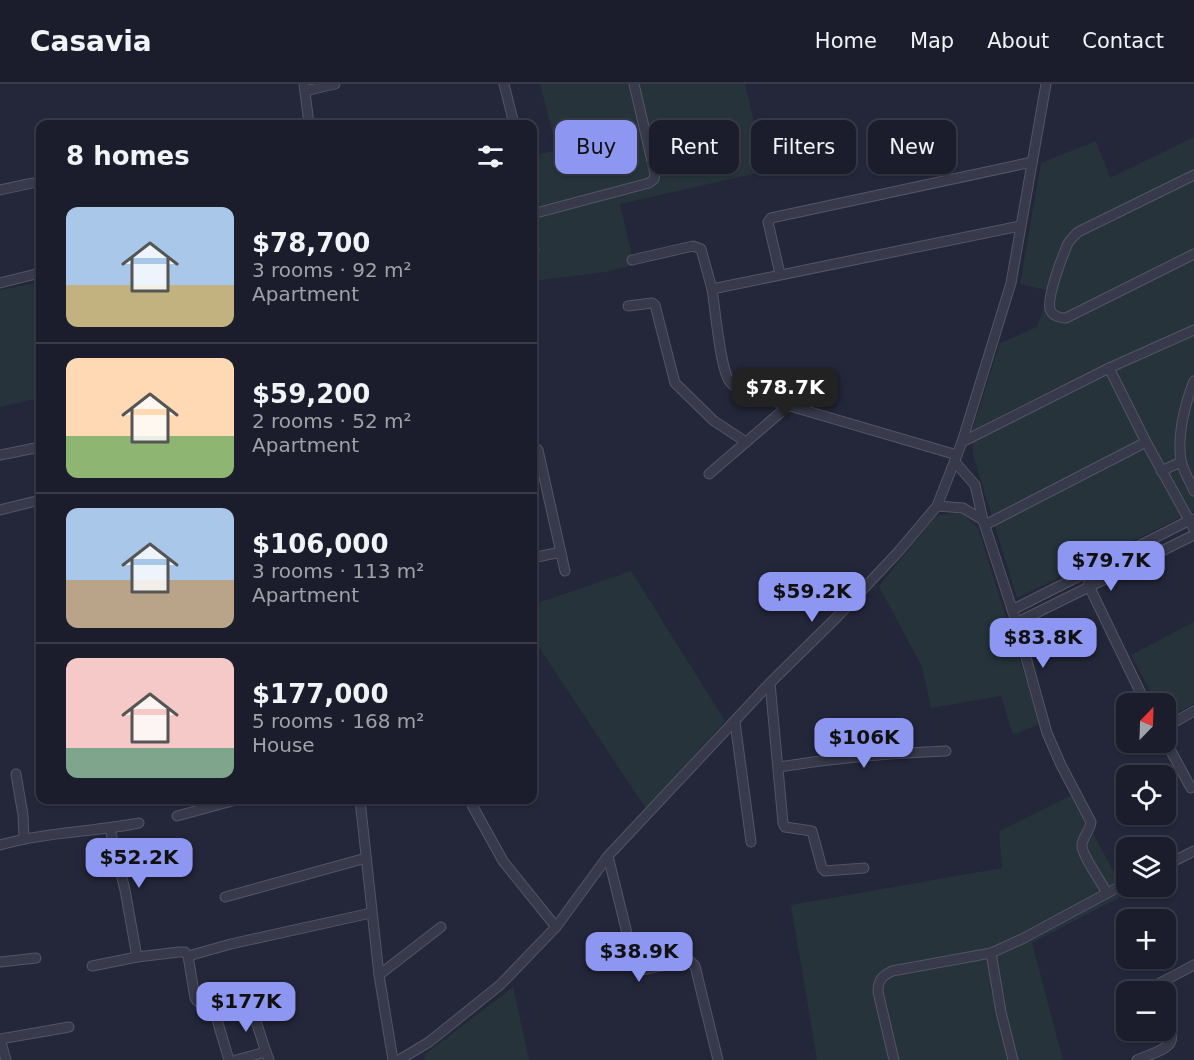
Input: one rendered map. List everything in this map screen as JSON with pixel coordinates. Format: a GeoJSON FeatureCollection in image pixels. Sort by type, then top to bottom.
{"type":"FeatureCollection","features":[{"type":"Feature","properties":{"kind":"street"},"geometry":{"type":"LineString","coordinates":[[309,120],[305,88],[335,84]]}},
{"type":"Feature","properties":{"kind":"street"},"geometry":{"type":"LineString","coordinates":[[504,84],[513,120]]}},
{"type":"Feature","properties":{"kind":"street"},"geometry":{"type":"LineString","coordinates":[[537,213],[649,183],[654,179],[655,174],[634,84]]}},
{"type":"Feature","properties":{"kind":"street"},"geometry":{"type":"LineString","coordinates":[[399,1060],[429,1042],[500,986],[556,927],[608,856],[770,683],[861,592],[937,506],[962,442],[1008,293],[1046,84]]}},
{"type":"Feature","properties":{"kind":"street"},"geometry":{"type":"LineString","coordinates":[[780,274],[768,222],[771,218],[1032,162]]}},
{"type":"Feature","properties":{"kind":"street"},"geometry":{"type":"LineString","coordinates":[[1194,175],[1078,232],[1066,247],[1053,290],[1050,309],[1060,318],[1066,318],[1194,254]]}},
{"type":"Feature","properties":{"kind":"street"},"geometry":{"type":"LineString","coordinates":[[0,190],[32,183]]}},
{"type":"Feature","properties":{"kind":"street"},"geometry":{"type":"LineString","coordinates":[[712,289],[1020,226]]}},
{"type":"Feature","properties":{"kind":"street"},"geometry":{"type":"LineString","coordinates":[[632,260],[693,246],[701,249],[712,289],[727,378],[734,386],[746,393],[956,459],[975,485],[1047,733],[1060,765],[1091,822],[1090,829],[1083,840],[1082,849],[1107,893]]}},
{"type":"Feature","properties":{"kind":"street"},"geometry":{"type":"LineString","coordinates":[[0,283],[36,274]]}},
{"type":"Feature","properties":{"kind":"street"},"geometry":{"type":"LineString","coordinates":[[628,306],[652,303],[655,305],[675,383],[714,421],[746,442]]}},
{"type":"Feature","properties":{"kind":"street"},"geometry":{"type":"LineString","coordinates":[[962,442],[1109,368],[1194,330]]}},
{"type":"Feature","properties":{"kind":"street"},"geometry":{"type":"LineString","coordinates":[[1012,610],[1192,523],[1161,471],[1109,368]]}},
{"type":"Feature","properties":{"kind":"street"},"geometry":{"type":"LineString","coordinates":[[1194,381],[1183,422],[1180,448],[1181,462],[1194,491]]}},
{"type":"Feature","properties":{"kind":"street"},"geometry":{"type":"LineString","coordinates":[[709,474],[788,406]]}},
{"type":"Feature","properties":{"kind":"street"},"geometry":{"type":"LineString","coordinates":[[984,522],[1146,442]]}},
{"type":"Feature","properties":{"kind":"street"},"geometry":{"type":"LineString","coordinates":[[0,456],[36,448]]}},
{"type":"Feature","properties":{"kind":"street"},"geometry":{"type":"LineString","coordinates":[[537,449],[565,571]]}},
{"type":"Feature","properties":{"kind":"street"},"geometry":{"type":"LineString","coordinates":[[1161,471],[1181,462]]}},
{"type":"Feature","properties":{"kind":"street"},"geometry":{"type":"LineString","coordinates":[[0,510],[36,501]]}},
{"type":"Feature","properties":{"kind":"street"},"geometry":{"type":"LineString","coordinates":[[937,506],[963,508],[984,522]]}},
{"type":"Feature","properties":{"kind":"street"},"geometry":{"type":"LineString","coordinates":[[1016,623],[1194,535]]}},
{"type":"Feature","properties":{"kind":"street"},"geometry":{"type":"LineString","coordinates":[[537,557],[561,552]]}},
{"type":"Feature","properties":{"kind":"street"},"geometry":{"type":"LineString","coordinates":[[1083,575],[1141,693]]}},
{"type":"Feature","properties":{"kind":"street"},"geometry":{"type":"LineString","coordinates":[[770,683],[785,827],[812,831],[822,868],[825,871],[864,868]]}},
{"type":"Feature","properties":{"kind":"street"},"geometry":{"type":"LineString","coordinates":[[1176,721],[1194,711]]}},
{"type":"Feature","properties":{"kind":"street"},"geometry":{"type":"LineString","coordinates":[[735,722],[751,842]]}},
{"type":"Feature","properties":{"kind":"street"},"geometry":{"type":"LineString","coordinates":[[779,767],[887,753],[946,751]]}},
{"type":"Feature","properties":{"kind":"street"},"geometry":{"type":"LineString","coordinates":[[1172,753],[1191,788]]}},
{"type":"Feature","properties":{"kind":"street"},"geometry":{"type":"LineString","coordinates":[[16,774],[23,815],[24,838]]}},
{"type":"Feature","properties":{"kind":"street"},"geometry":{"type":"LineString","coordinates":[[177,816],[221,804]]}},
{"type":"Feature","properties":{"kind":"street"},"geometry":{"type":"LineString","coordinates":[[360,804],[378,975],[393,1060]]}},
{"type":"Feature","properties":{"kind":"street"},"geometry":{"type":"LineString","coordinates":[[472,805],[502,861],[556,927]]}},
{"type":"Feature","properties":{"kind":"street"},"geometry":{"type":"LineString","coordinates":[[0,844],[24,838],[110,829],[139,823]]}},
{"type":"Feature","properties":{"kind":"street"},"geometry":{"type":"LineString","coordinates":[[110,829],[126,890],[137,957]]}},
{"type":"Feature","properties":{"kind":"street"},"geometry":{"type":"LineString","coordinates":[[1176,860],[1194,851]]}},
{"type":"Feature","properties":{"kind":"street"},"geometry":{"type":"LineString","coordinates":[[608,856],[635,966],[641,970],[685,961],[695,966],[718,1060]]}},
{"type":"Feature","properties":{"kind":"street"},"geometry":{"type":"LineString","coordinates":[[225,897],[366,858]]}},
{"type":"Feature","properties":{"kind":"street"},"geometry":{"type":"LineString","coordinates":[[894,1060],[878,992],[878,984],[883,976],[892,971],[991,953],[1022,939],[1116,888]]}},
{"type":"Feature","properties":{"kind":"street"},"geometry":{"type":"LineString","coordinates":[[188,956],[231,944],[371,913]]}},
{"type":"Feature","properties":{"kind":"street"},"geometry":{"type":"LineString","coordinates":[[378,975],[441,927]]}},
{"type":"Feature","properties":{"kind":"street"},"geometry":{"type":"LineString","coordinates":[[92,966],[137,957],[185,952],[188,956],[195,998],[197,1002],[213,1010],[229,1060]]}},
{"type":"Feature","properties":{"kind":"street"},"geometry":{"type":"LineString","coordinates":[[991,953],[1001,1012],[1013,1060]]}},
{"type":"Feature","properties":{"kind":"street"},"geometry":{"type":"LineString","coordinates":[[0,962],[36,958]]}},
{"type":"Feature","properties":{"kind":"street"},"geometry":{"type":"LineString","coordinates":[[1163,981],[1194,964]]}},
{"type":"Feature","properties":{"kind":"street"},"geometry":{"type":"LineString","coordinates":[[236,1060],[268,1056],[251,1006]]}},
{"type":"Feature","properties":{"kind":"street"},"geometry":{"type":"LineString","coordinates":[[6,1060],[0,1039],[69,1027]]}},
{"type":"Feature","properties":{"kind":"street"},"geometry":{"type":"LineString","coordinates":[[1137,1060],[1162,1049],[1171,1041]]}},
{"type":"Feature","properties":{"kind":"shaded area"},"geometry":{"type":"Polygon","coordinates":[[[540,84],[745,84],[754,120],[751,120],[753,174],[620,204],[634,265],[605,272],[537,280],[537,155],[555,150],[555,174],[637,174],[637,120],[555,120],[555,142],[540,84]]]}},
{"type":"Feature","properties":{"kind":"shaded area"},"geometry":{"type":"Polygon","coordinates":[[[1194,137],[1194,511],[1017,598],[973,455],[972,431],[1000,343],[1037,327],[1050,291],[1020,284],[1041,163],[1096,141],[1110,178],[1194,137]]]}},
{"type":"Feature","properties":{"kind":"shaded area"},"geometry":{"type":"Polygon","coordinates":[[[36,283],[36,399],[0,407],[0,290],[36,283]]]}},
{"type":"Feature","properties":{"kind":"shaded area"},"geometry":{"type":"Polygon","coordinates":[[[961,512],[978,528],[1040,724],[1013,735],[1001,696],[931,708],[922,667],[879,586],[936,516],[961,512]]]}},
{"type":"Feature","properties":{"kind":"shaded area"},"geometry":{"type":"Polygon","coordinates":[[[631,571],[725,721],[646,809],[537,644],[537,603],[631,571]]]}},
{"type":"Feature","properties":{"kind":"shaded area"},"geometry":{"type":"Polygon","coordinates":[[[1194,622],[1194,704],[1176,713],[1176,693],[1152,693],[1131,655],[1194,622]]]}},
{"type":"Feature","properties":{"kind":"shaded area"},"geometry":{"type":"Polygon","coordinates":[[[1072,795],[1116,876],[1116,897],[1120,897],[1032,943],[1063,1060],[817,1060],[791,905],[1002,868],[999,831],[1072,795]]]}},
{"type":"Feature","properties":{"kind":"shaded area"},"geometry":{"type":"Polygon","coordinates":[[[513,987],[529,1060],[426,1060],[424,1055],[513,987]]]}}]}
